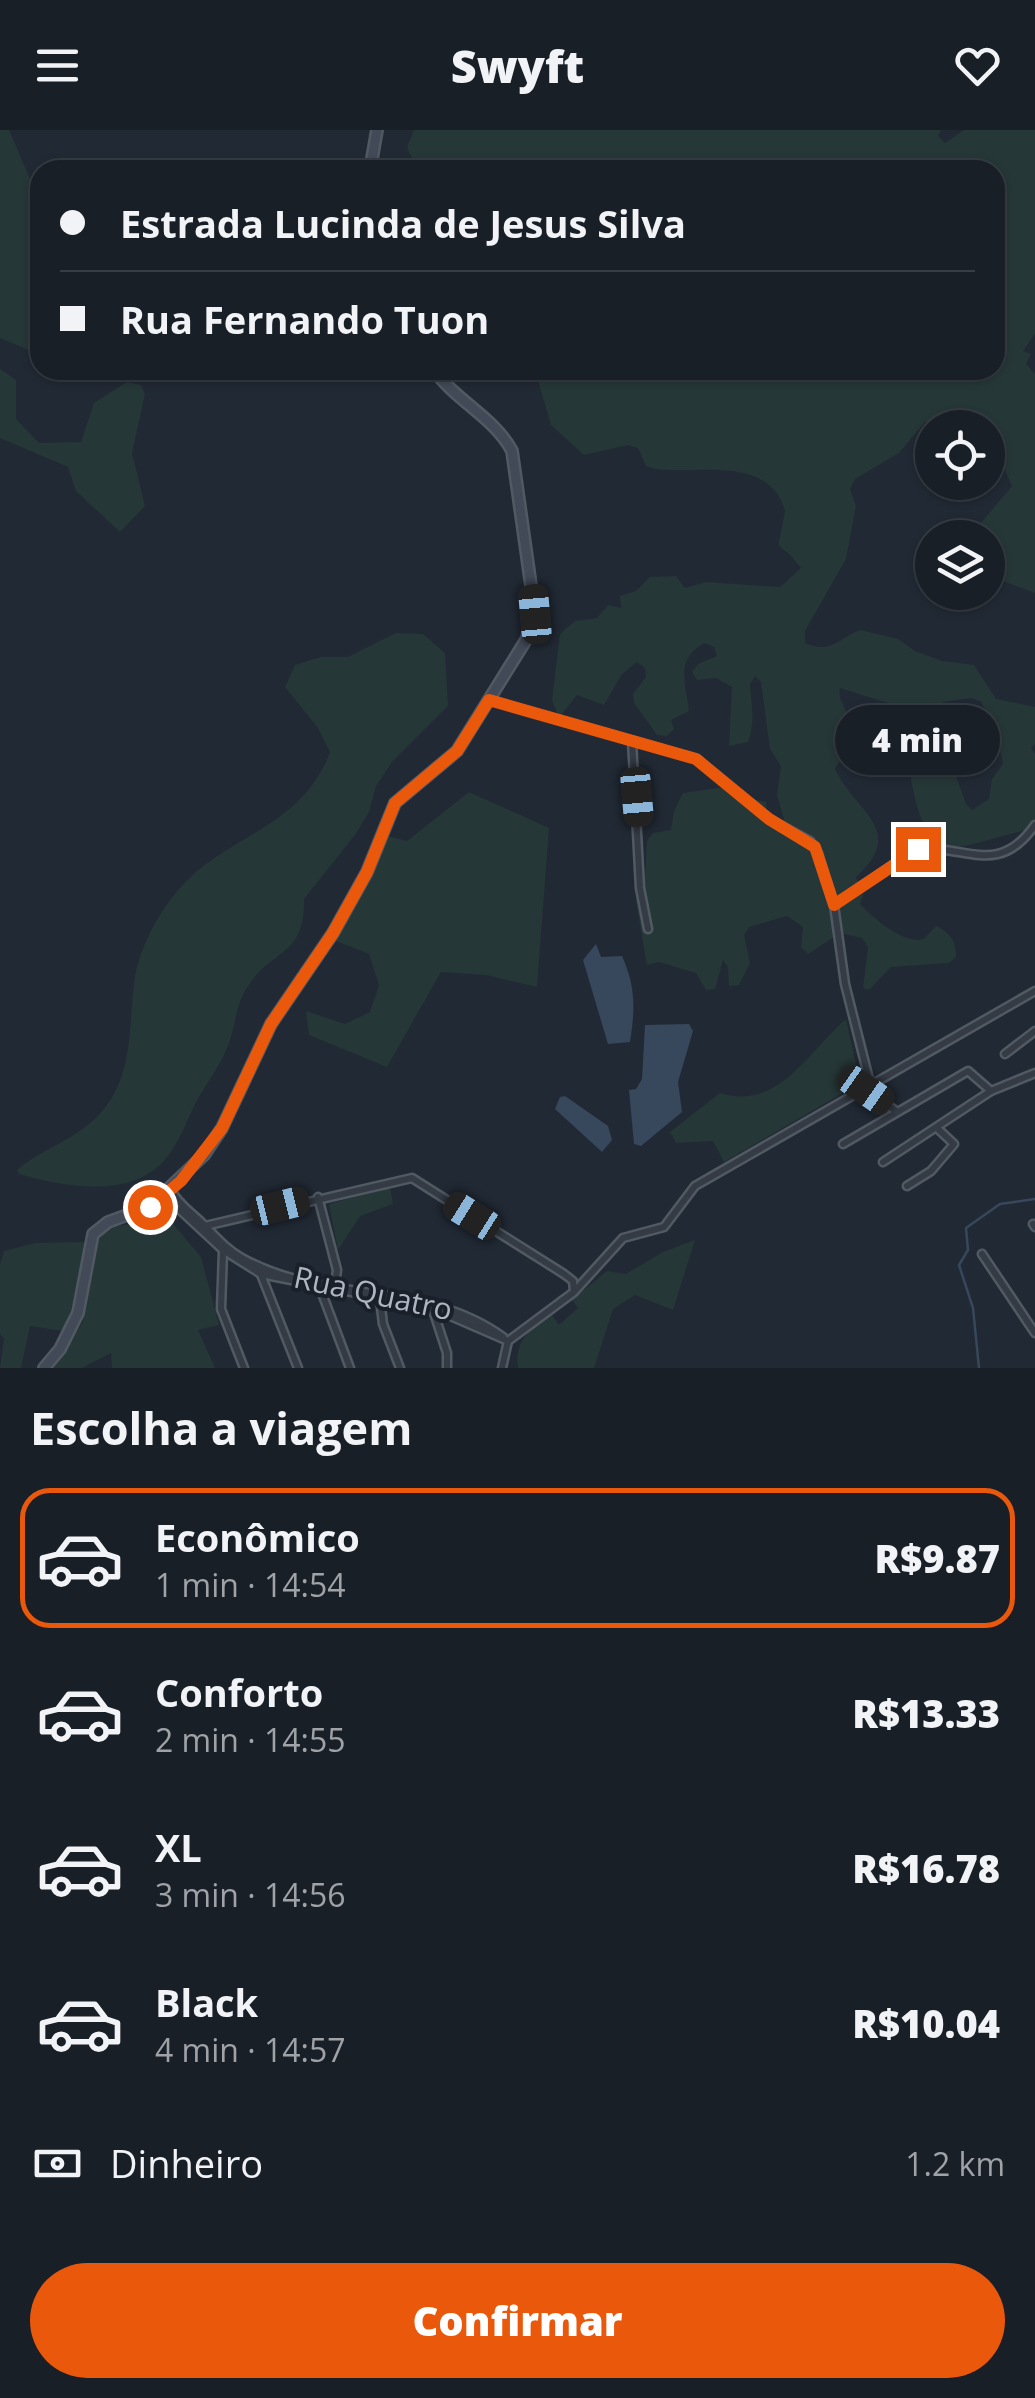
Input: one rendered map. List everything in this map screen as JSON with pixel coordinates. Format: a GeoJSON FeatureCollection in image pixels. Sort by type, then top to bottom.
{"type":"FeatureCollection","features":[{"type":"Feature","properties":{"kind":"main road"},"geometry":{"type":"LineString","coordinates":[[372,160],[377,130]]}},
{"type":"Feature","properties":{"kind":"main road"},"geometry":{"type":"LineString","coordinates":[[44,1368],[60,1349],[78,1313],[93,1234],[108,1222],[153,1205],[171,1190],[222,1128],[271,1024],[333,933],[367,872],[395,803],[457,751],[526,640],[535,614],[520,497],[508,442],[441,380]]}},
{"type":"Feature","properties":{"kind":"street"},"geometry":{"type":"LineString","coordinates":[[489,700],[707,765],[769,819],[810,842],[818,852],[834,905],[868,1089],[896,1111]]}},
{"type":"Feature","properties":{"kind":"street"},"geometry":{"type":"LineString","coordinates":[[632,741],[640,888],[648,930]]}},
{"type":"Feature","properties":{"kind":"street"},"geometry":{"type":"LineString","coordinates":[[834,905],[913,851],[991,856],[1019,843],[1035,824]]}},
{"type":"Feature","properties":{"kind":"street"},"geometry":{"type":"LineString","coordinates":[[502,1368],[508,1341],[574,1292],[623,1238],[664,1227],[695,1186],[1035,991]]}},
{"type":"Feature","properties":{"kind":"street"},"geometry":{"type":"LineString","coordinates":[[1005,1054],[1035,1031]]}},
{"type":"Feature","properties":{"kind":"street"},"geometry":{"type":"LineString","coordinates":[[842,1144],[968,1070],[992,1091]]}},
{"type":"Feature","properties":{"kind":"street"},"geometry":{"type":"LineString","coordinates":[[883,1162],[992,1091],[1035,1073]]}},
{"type":"Feature","properties":{"kind":"street"},"geometry":{"type":"LineString","coordinates":[[907,1186],[931,1170],[954,1144],[938,1129]]}},
{"type":"Feature","properties":{"kind":"street"},"geometry":{"type":"LineString","coordinates":[[205,1226],[318,1196],[412,1178],[564,1274],[573,1281],[574,1292]]}},
{"type":"Feature","properties":{"kind":"street","name":"Rua Quatro"},"geometry":{"type":"LineString","coordinates":[[171,1190],[223,1248]]}},
{"type":"Feature","properties":{"kind":"street"},"geometry":{"type":"LineString","coordinates":[[318,1196],[336,1270],[335,1285]]}},
{"type":"Feature","properties":{"kind":"street","name":"Rua Quatro"},"geometry":{"type":"LineString","coordinates":[[153,1205],[180,1210],[223,1248],[260,1270],[319,1285],[431,1304],[468,1315],[508,1341]]}},
{"type":"Feature","properties":{"kind":"street"},"geometry":{"type":"LineString","coordinates":[[223,1248],[222,1309],[244,1368]]}},
{"type":"Feature","properties":{"kind":"street"},"geometry":{"type":"LineString","coordinates":[[982,1254],[1035,1332]]}},
{"type":"Feature","properties":{"kind":"street"},"geometry":{"type":"LineString","coordinates":[[260,1270],[298,1368]]}},
{"type":"Feature","properties":{"kind":"street"},"geometry":{"type":"LineString","coordinates":[[319,1285],[350,1368]]}},
{"type":"Feature","properties":{"kind":"street","name":"Rua Quatro"},"geometry":{"type":"LineString","coordinates":[[319,1285],[380,1295]]}},
{"type":"Feature","properties":{"kind":"street"},"geometry":{"type":"LineString","coordinates":[[380,1295],[383,1324],[400,1368]]}},
{"type":"Feature","properties":{"kind":"street"},"geometry":{"type":"LineString","coordinates":[[431,1304],[447,1352],[447,1368]]}},
{"type":"Feature","properties":{"kind":"shaded area"},"geometry":{"type":"Polygon","coordinates":[[[0,130],[9,130],[30,179],[30,351],[0,338],[0,130]]]}},
{"type":"Feature","properties":{"kind":"shaded area"},"geometry":{"type":"Polygon","coordinates":[[[414,130],[941,130],[938,136],[945,143],[964,130],[1035,130],[1035,334],[1023,351],[1031,354],[1026,364],[1035,374],[1035,593],[1005,582],[1005,520],[983,520],[1000,500],[1005,500],[1012,486],[1005,470],[1005,410],[915,410],[915,434],[899,453],[855,479],[850,489],[856,506],[846,559],[805,631],[805,643],[822,647],[860,630],[898,639],[915,651],[942,661],[974,665],[996,699],[1035,707],[1035,744],[1031,748],[1035,754],[1035,828],[963,846],[948,846],[935,840],[925,827],[909,767],[915,757],[960,740],[969,742],[977,761],[975,770],[956,776],[972,810],[989,799],[992,779],[1003,764],[995,728],[981,702],[972,698],[943,702],[936,708],[897,706],[840,688],[841,702],[856,735],[853,747],[835,769],[877,834],[871,861],[856,877],[863,896],[860,904],[886,927],[910,939],[924,938],[937,926],[942,929],[955,947],[956,957],[949,963],[891,967],[869,990],[863,988],[868,947],[862,938],[840,933],[808,954],[801,947],[803,927],[787,916],[749,927],[744,935],[750,963],[739,985],[729,986],[728,967],[723,960],[715,989],[706,990],[696,973],[659,962],[647,965],[636,901],[645,880],[647,841],[653,833],[671,830],[674,811],[683,793],[732,786],[746,798],[766,802],[767,821],[785,823],[777,795],[781,766],[770,749],[761,682],[755,676],[750,684],[752,720],[748,742],[729,746],[732,687],[716,678],[697,680],[692,672],[698,664],[717,656],[714,647],[705,643],[695,649],[686,664],[689,711],[671,720],[674,729],[667,736],[657,735],[634,703],[633,694],[646,677],[645,668],[637,662],[622,674],[604,705],[577,695],[559,718],[552,700],[560,634],[575,621],[597,618],[608,605],[621,608],[620,596],[636,591],[650,577],[676,576],[685,588],[706,582],[780,587],[801,568],[780,546],[785,511],[777,493],[764,482],[731,471],[655,469],[646,466],[638,448],[628,445],[584,455],[551,425],[538,380],[1005,380],[1005,160],[412,160],[407,147],[414,130]]]}},
{"type":"Feature","properties":{"kind":"shaded area"},"geometry":{"type":"Polygon","coordinates":[[[0,369],[16,380],[16,419],[39,443],[81,442],[94,403],[127,382],[141,385],[145,394],[132,453],[145,506],[120,532],[76,491],[68,467],[0,438],[0,369]]]}},
{"type":"Feature","properties":{"kind":"shaded area"},"geometry":{"type":"Polygon","coordinates":[[[396,633],[423,634],[445,653],[448,706],[392,762],[376,786],[369,812],[355,835],[304,899],[303,918],[293,943],[246,989],[224,1055],[169,1154],[150,1173],[115,1185],[75,1186],[19,1174],[17,1170],[28,1162],[95,1119],[114,1094],[126,1062],[137,966],[168,902],[194,874],[300,800],[317,779],[330,752],[318,728],[285,687],[295,665],[321,657],[348,657],[396,633]]]}},
{"type":"Feature","properties":{"kind":"shaded area"},"geometry":{"type":"Polygon","coordinates":[[[469,792],[549,828],[537,987],[486,975],[441,972],[387,1067],[309,1035],[306,1011],[345,1024],[370,1012],[379,985],[369,954],[336,941],[387,836],[407,841],[469,792]]]}},
{"type":"Feature","properties":{"kind":"shaded area"},"geometry":{"type":"Polygon","coordinates":[[[846,1019],[860,1083],[724,1162],[713,1141],[676,1143],[670,1132],[720,1093],[759,1094],[775,1086],[790,1076],[846,1019]]]}},
{"type":"Feature","properties":{"kind":"shaded area"},"geometry":{"type":"Polygon","coordinates":[[[390,1187],[393,1204],[360,1216],[338,1250],[329,1204],[390,1187]]]}},
{"type":"Feature","properties":{"kind":"shaded area"},"geometry":{"type":"Polygon","coordinates":[[[169,1219],[201,1257],[219,1325],[198,1330],[215,1368],[112,1368],[111,1353],[82,1368],[52,1368],[83,1322],[95,1241],[107,1227],[169,1219]]]}},
{"type":"Feature","properties":{"kind":"shaded area"},"geometry":{"type":"Polygon","coordinates":[[[695,1240],[673,1310],[635,1295],[613,1309],[594,1368],[518,1368],[521,1343],[530,1331],[551,1314],[559,1325],[578,1308],[572,1300],[607,1271],[626,1274],[663,1252],[695,1240]]]}},
{"type":"Feature","properties":{"kind":"shaded area"},"geometry":{"type":"Polygon","coordinates":[[[84,1242],[81,1285],[64,1331],[30,1326],[21,1368],[0,1368],[4,1339],[0,1334],[0,1264],[4,1251],[35,1243],[84,1242]]]}},
{"type":"Feature","properties":{"kind":"water"},"geometry":{"type":"Polygon","coordinates":[[[596,944],[601,957],[622,956],[627,967],[633,999],[630,1042],[608,1044],[583,960],[596,944]]]}},
{"type":"Feature","properties":{"kind":"water"},"geometry":{"type":"Polygon","coordinates":[[[689,1024],[693,1031],[678,1082],[682,1112],[641,1146],[634,1144],[629,1090],[636,1089],[642,1079],[645,1025],[689,1024]]]}},
{"type":"Feature","properties":{"kind":"water"},"geometry":{"type":"Polygon","coordinates":[[[565,1096],[608,1126],[612,1140],[602,1152],[555,1109],[560,1097],[565,1096]]]}},
{"type":"Feature","properties":{"kind":"waterway"},"geometry":{"type":"LineString","coordinates":[[979,1368],[973,1308],[959,1265],[968,1250],[966,1228],[1000,1204],[1035,1199]]}},
{"type":"Feature","properties":{"kind":"route"},"geometry":{"type":"LineString","coordinates":[[150,1207],[204,1156],[222,1128],[271,1024],[333,933],[367,872],[395,803],[414,783],[457,751],[489,700],[665,749],[707,765],[769,819],[802,835],[815,847],[834,905],[918,849]]}}]}
